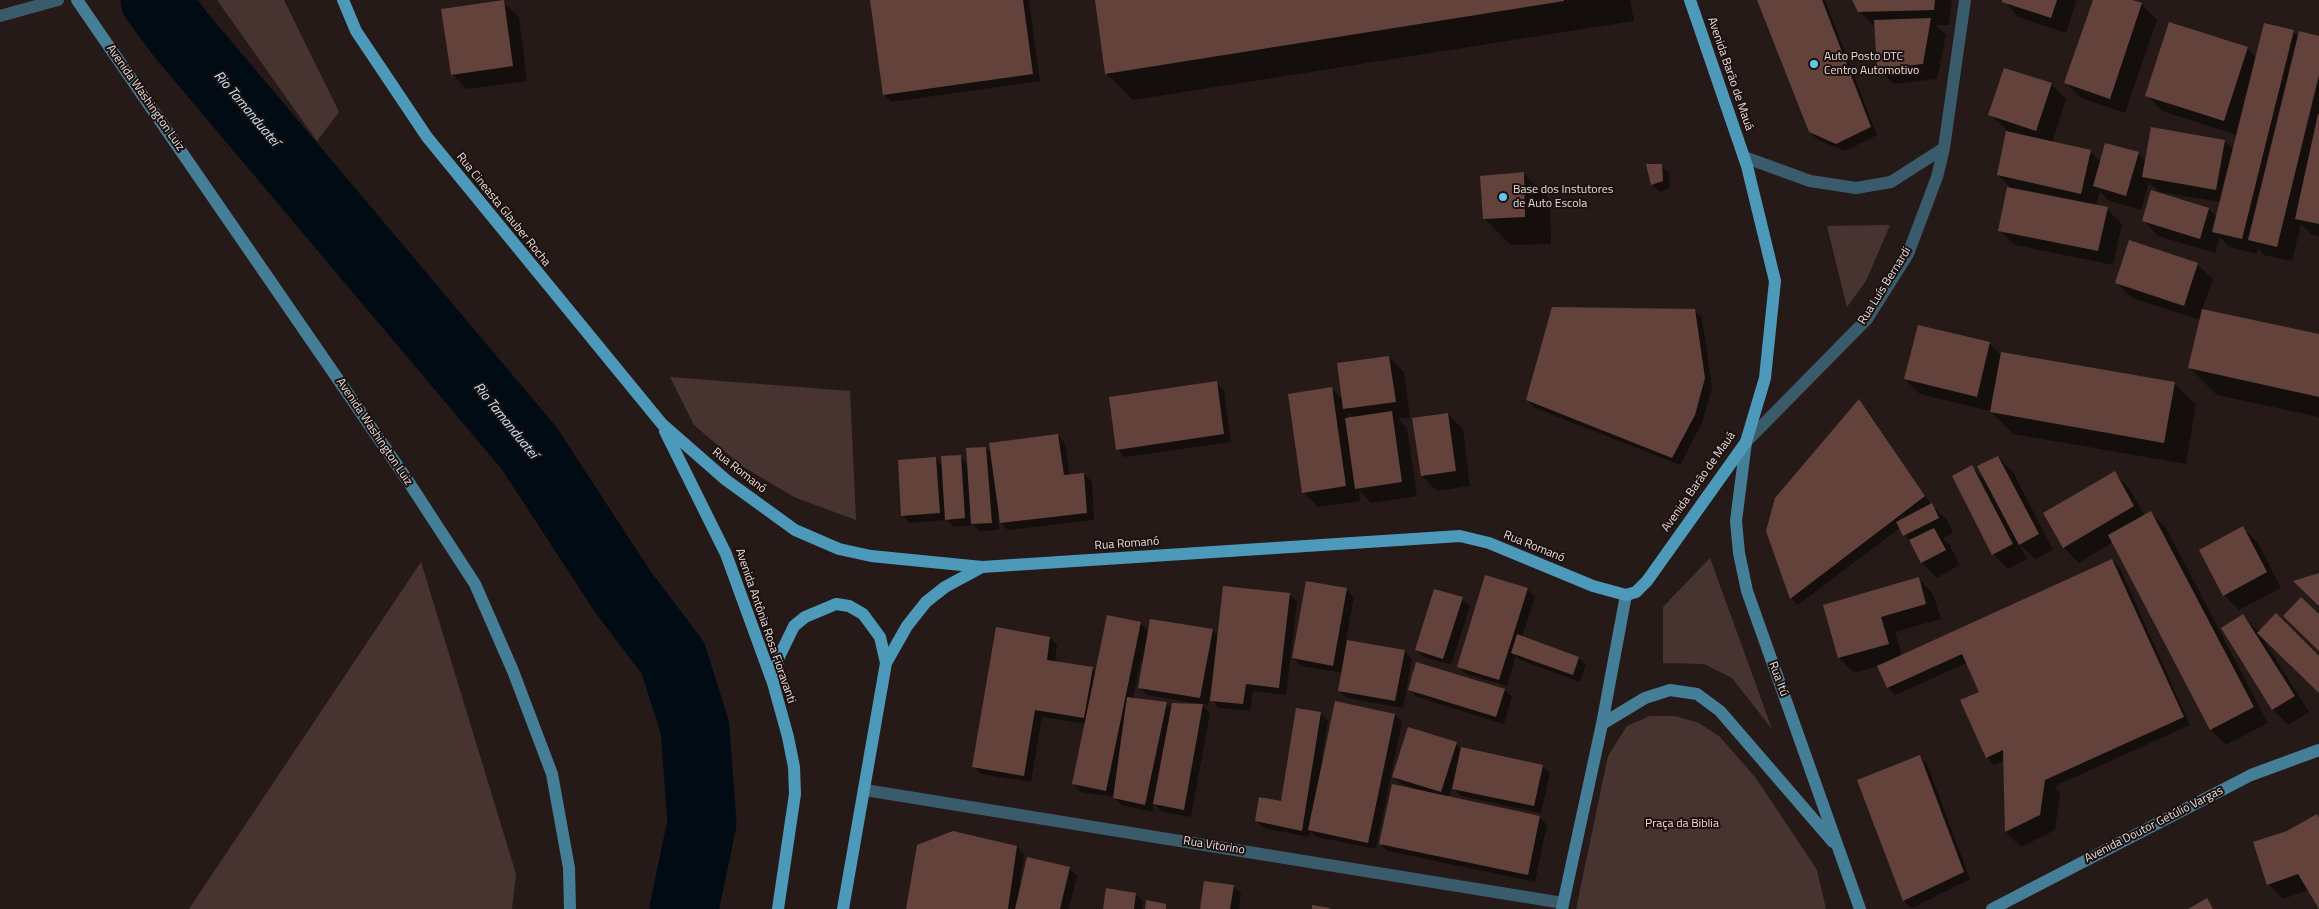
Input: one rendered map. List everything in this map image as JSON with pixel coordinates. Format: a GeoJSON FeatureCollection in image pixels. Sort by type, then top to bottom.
{"type":"FeatureCollection","features":[{"type":"Feature","properties":{"kind":"main road","name":"Rua Cineasta Glauber Rocha"},"geometry":{"type":"LineString","coordinates":[[343,0],[356,31],[427,137],[662,424]]}},
{"type":"Feature","properties":{"kind":"main road","name":"Avenida Barão de Mauá"},"geometry":{"type":"LineString","coordinates":[[1626,595],[1636,592],[1647,581],[1746,442],[1766,378],[1775,280],[1744,157],[1690,0]]}},
{"type":"Feature","properties":{"kind":"main road","name":"Rua Romanó"},"geometry":{"type":"LineString","coordinates":[[662,424],[726,480],[795,530],[839,549],[871,556],[982,567],[1460,536],[1489,543],[1594,586],[1626,595]]}},
{"type":"Feature","properties":{"kind":"main road","name":"Avenida Antônia Rosa Fioravanti"},"geometry":{"type":"LineString","coordinates":[[662,424],[726,554],[773,682],[794,767],[795,794],[778,909]]}},
{"type":"Feature","properties":{"kind":"main road"},"geometry":{"type":"LineString","coordinates":[[843,909],[886,663],[907,626],[926,602],[945,587],[982,567]]}},
{"type":"Feature","properties":{"kind":"main road"},"geometry":{"type":"LineString","coordinates":[[773,682],[779,658],[794,626],[804,617],[836,604],[849,606],[863,614],[880,637],[886,663]]}},
{"type":"Feature","properties":{"kind":"street"},"geometry":{"type":"LineString","coordinates":[[0,16],[58,0]]}},
{"type":"Feature","properties":{"kind":"street","name":"Avenida Washington Luiz"},"geometry":{"type":"LineString","coordinates":[[77,0],[408,481],[475,584],[513,671],[552,774],[569,868],[570,909]]}},
{"type":"Feature","properties":{"kind":"street","name":"Rua Luís Bernardi"},"geometry":{"type":"LineString","coordinates":[[1746,442],[1867,319],[1908,254],[1937,177],[1944,148],[1966,0]]}},
{"type":"Feature","properties":{"kind":"street"},"geometry":{"type":"LineString","coordinates":[[1744,157],[1810,181],[1856,188],[1891,182],[1944,148]]}},
{"type":"Feature","properties":{"kind":"street","name":"Rua Itú"},"geometry":{"type":"LineString","coordinates":[[1746,442],[1736,521],[1739,553],[1747,591],[1860,909]]}},
{"type":"Feature","properties":{"kind":"street"},"geometry":{"type":"LineString","coordinates":[[1563,906],[1602,724],[1626,595]]}},
{"type":"Feature","properties":{"kind":"street"},"geometry":{"type":"LineString","coordinates":[[1602,724],[1645,698],[1670,690],[1697,694],[1720,711],[1838,848]]}},
{"type":"Feature","properties":{"kind":"street","name":"Avenida Doutor Getúlio Vargas"},"geometry":{"type":"LineString","coordinates":[[1992,909],[2251,775],[2319,750]]}},
{"type":"Feature","properties":{"kind":"street","name":"Rua Vitorino"},"geometry":{"type":"LineString","coordinates":[[865,790],[1563,906]]}},
{"type":"Feature","properties":{"kind":"green space"},"geometry":{"type":"Polygon","coordinates":[[[217,0],[284,0],[339,112],[317,141],[217,0]]]}},
{"type":"Feature","properties":{"kind":"green space"},"geometry":{"type":"Polygon","coordinates":[[[1890,225],[1866,281],[1847,307],[1827,226],[1890,225]]]}},
{"type":"Feature","properties":{"kind":"green space"},"geometry":{"type":"Polygon","coordinates":[[[670,377],[850,391],[856,520],[794,497],[742,466],[694,425],[670,377]]]}},
{"type":"Feature","properties":{"kind":"green space"},"geometry":{"type":"Polygon","coordinates":[[[1710,558],[1772,729],[1732,678],[1704,664],[1663,663],[1663,607],[1710,558]]]}},
{"type":"Feature","properties":{"kind":"green space"},"geometry":{"type":"Polygon","coordinates":[[[421,562],[516,874],[512,909],[189,909],[421,562]]]}},
{"type":"Feature","properties":{"kind":"green space","name":"Praça da Biblia"},"geometry":{"type":"Polygon","coordinates":[[[1650,716],[1675,716],[1699,723],[1720,737],[1755,777],[1817,870],[1826,909],[1576,909],[1608,756],[1627,726],[1650,716]]]}},
{"type":"Feature","properties":{"kind":"building"},"geometry":{"type":"Polygon","coordinates":[[[504,0],[513,66],[451,75],[441,9],[504,0]]]}},
{"type":"Feature","properties":{"kind":"building"},"geometry":{"type":"Polygon","coordinates":[[[870,0],[1023,0],[1033,74],[883,95],[870,0]]]}},
{"type":"Feature","properties":{"kind":"building"},"geometry":{"type":"Polygon","coordinates":[[[1095,0],[1564,0],[1564,1],[1105,74],[1095,0]]]}},
{"type":"Feature","properties":{"kind":"building","name":"Auto Posto DTC Centro Automotivo"},"geometry":{"type":"Polygon","coordinates":[[[1757,0],[1822,0],[1871,127],[1836,144],[1809,132],[1757,0]]]}},
{"type":"Feature","properties":{"kind":"building"},"geometry":{"type":"Polygon","coordinates":[[[1852,0],[1935,0],[1934,10],[1858,12],[1852,0]]]}},
{"type":"Feature","properties":{"kind":"building"},"geometry":{"type":"Polygon","coordinates":[[[2002,0],[2057,0],[2051,18],[2002,2],[2002,0]]]}},
{"type":"Feature","properties":{"kind":"building"},"geometry":{"type":"Polygon","coordinates":[[[2093,0],[2132,0],[2142,3],[2110,99],[2064,83],[2093,0]]]}},
{"type":"Feature","properties":{"kind":"building"},"geometry":{"type":"Polygon","coordinates":[[[1931,18],[1923,64],[1877,69],[1874,20],[1931,18]]]}},
{"type":"Feature","properties":{"kind":"building"},"geometry":{"type":"Polygon","coordinates":[[[2169,22],[2248,47],[2224,121],[2145,96],[2169,22]]]}},
{"type":"Feature","properties":{"kind":"building"},"geometry":{"type":"Polygon","coordinates":[[[2264,23],[2294,30],[2242,239],[2212,232],[2264,23]]]}},
{"type":"Feature","properties":{"kind":"building"},"geometry":{"type":"Polygon","coordinates":[[[2299,31],[2319,36],[2319,75],[2277,247],[2248,240],[2299,31]]]}},
{"type":"Feature","properties":{"kind":"building"},"geometry":{"type":"Polygon","coordinates":[[[2004,68],[2052,83],[2036,131],[1988,115],[2004,68]]]}},
{"type":"Feature","properties":{"kind":"building"},"geometry":{"type":"Polygon","coordinates":[[[2319,114],[2319,224],[2295,219],[2319,114]]]}},
{"type":"Feature","properties":{"kind":"building"},"geometry":{"type":"Polygon","coordinates":[[[2151,127],[2225,140],[2216,190],[2142,177],[2151,127]]]}},
{"type":"Feature","properties":{"kind":"building"},"geometry":{"type":"Polygon","coordinates":[[[2006,131],[2091,150],[2081,194],[1997,175],[2006,131]]]}},
{"type":"Feature","properties":{"kind":"building"},"geometry":{"type":"Polygon","coordinates":[[[2105,143],[2139,152],[2126,196],[2093,186],[2105,143]]]}},
{"type":"Feature","properties":{"kind":"building"},"geometry":{"type":"Polygon","coordinates":[[[1646,164],[1662,164],[1663,181],[1651,185],[1646,164]]]}},
{"type":"Feature","properties":{"kind":"building","name":"Base dos Instutores de Auto Escola"},"geometry":{"type":"Polygon","coordinates":[[[1524,172],[1525,217],[1483,219],[1480,176],[1524,172]]]}},
{"type":"Feature","properties":{"kind":"building"},"geometry":{"type":"Polygon","coordinates":[[[2007,187],[2108,207],[2098,251],[1998,231],[2007,187]]]}},
{"type":"Feature","properties":{"kind":"building"},"geometry":{"type":"Polygon","coordinates":[[[2151,190],[2209,208],[2200,239],[2142,221],[2151,190]]]}},
{"type":"Feature","properties":{"kind":"building"},"geometry":{"type":"Polygon","coordinates":[[[2129,240],[2198,263],[2184,306],[2115,283],[2129,240]]]}},
{"type":"Feature","properties":{"kind":"building"},"geometry":{"type":"Polygon","coordinates":[[[1552,307],[1695,309],[1705,378],[1695,415],[1672,458],[1526,400],[1552,307]]]}},
{"type":"Feature","properties":{"kind":"building"},"geometry":{"type":"Polygon","coordinates":[[[2202,309],[2319,334],[2319,397],[2188,368],[2202,309]]]}},
{"type":"Feature","properties":{"kind":"building"},"geometry":{"type":"Polygon","coordinates":[[[1918,325],[1990,342],[1977,397],[1904,379],[1918,325]]]}},
{"type":"Feature","properties":{"kind":"building"},"geometry":{"type":"Polygon","coordinates":[[[2001,352],[2175,382],[2164,443],[1990,412],[2001,352]]]}},
{"type":"Feature","properties":{"kind":"building"},"geometry":{"type":"Polygon","coordinates":[[[1389,356],[1396,402],[1343,409],[1337,363],[1389,356]]]}},
{"type":"Feature","properties":{"kind":"building"},"geometry":{"type":"Polygon","coordinates":[[[1217,381],[1224,434],[1116,450],[1109,397],[1217,381]]]}},
{"type":"Feature","properties":{"kind":"building"},"geometry":{"type":"Polygon","coordinates":[[[1332,387],[1346,486],[1302,493],[1288,394],[1332,387]]]}},
{"type":"Feature","properties":{"kind":"building"},"geometry":{"type":"Polygon","coordinates":[[[1859,399],[1925,496],[1790,599],[1766,531],[1775,498],[1859,399]]]}},
{"type":"Feature","properties":{"kind":"building"},"geometry":{"type":"Polygon","coordinates":[[[1392,411],[1402,482],[1355,489],[1345,418],[1392,411]]]}},
{"type":"Feature","properties":{"kind":"building"},"geometry":{"type":"Polygon","coordinates":[[[1448,413],[1456,471],[1421,476],[1412,418],[1448,413]]]}},
{"type":"Feature","properties":{"kind":"building"},"geometry":{"type":"Polygon","coordinates":[[[1058,434],[1064,475],[1084,473],[1087,513],[1000,523],[989,443],[1058,434]]]}},
{"type":"Feature","properties":{"kind":"building"},"geometry":{"type":"Polygon","coordinates":[[[986,447],[992,523],[971,524],[966,448],[986,447]]]}},
{"type":"Feature","properties":{"kind":"building"},"geometry":{"type":"Polygon","coordinates":[[[961,455],[965,518],[945,520],[941,456],[961,455]]]}},
{"type":"Feature","properties":{"kind":"building"},"geometry":{"type":"Polygon","coordinates":[[[1998,456],[2039,534],[2019,545],[1977,466],[1998,456]]]}},
{"type":"Feature","properties":{"kind":"building"},"geometry":{"type":"Polygon","coordinates":[[[936,457],[940,513],[901,516],[898,460],[936,457]]]}},
{"type":"Feature","properties":{"kind":"building"},"geometry":{"type":"Polygon","coordinates":[[[1972,465],[2013,544],[1992,555],[1952,476],[1972,465]]]}},
{"type":"Feature","properties":{"kind":"building"},"geometry":{"type":"Polygon","coordinates":[[[2115,471],[2134,506],[2063,548],[2043,513],[2115,471]]]}},
{"type":"Feature","properties":{"kind":"building"},"geometry":{"type":"Polygon","coordinates":[[[1932,503],[1939,518],[1903,536],[1896,522],[1932,503]]]}},
{"type":"Feature","properties":{"kind":"building"},"geometry":{"type":"Polygon","coordinates":[[[2151,511],[2254,707],[2210,730],[2108,535],[2151,511]]]}},
{"type":"Feature","properties":{"kind":"building"},"geometry":{"type":"Polygon","coordinates":[[[2243,526],[2267,572],[2223,596],[2199,550],[2243,526]]]}},
{"type":"Feature","properties":{"kind":"building"},"geometry":{"type":"Polygon","coordinates":[[[1934,528],[1946,550],[1921,563],[1909,540],[1934,528]]]}},
{"type":"Feature","properties":{"kind":"building"},"geometry":{"type":"Polygon","coordinates":[[[2112,559],[2184,717],[2045,780],[2040,815],[2005,832],[2003,750],[1986,758],[1960,700],[1979,692],[1962,654],[1887,688],[1877,666],[2112,559]]]}},
{"type":"Feature","properties":{"kind":"building"},"geometry":{"type":"Polygon","coordinates":[[[2319,573],[2319,606],[2293,581],[2319,573]]]}},
{"type":"Feature","properties":{"kind":"building"},"geometry":{"type":"Polygon","coordinates":[[[1485,575],[1528,588],[1499,680],[1457,667],[1485,575]]]}},
{"type":"Feature","properties":{"kind":"building"},"geometry":{"type":"Polygon","coordinates":[[[1919,577],[1926,604],[1881,617],[1889,644],[1838,658],[1823,605],[1919,577]]]}},
{"type":"Feature","properties":{"kind":"building"},"geometry":{"type":"Polygon","coordinates":[[[1306,581],[1347,588],[1333,666],[1292,658],[1306,581]]]}},
{"type":"Feature","properties":{"kind":"building"},"geometry":{"type":"Polygon","coordinates":[[[1223,586],[1290,593],[1279,688],[1246,684],[1243,704],[1210,701],[1223,586]]]}},
{"type":"Feature","properties":{"kind":"building"},"geometry":{"type":"Polygon","coordinates":[[[1434,589],[1463,597],[1443,659],[1415,650],[1434,589]]]}},
{"type":"Feature","properties":{"kind":"building"},"geometry":{"type":"Polygon","coordinates":[[[2301,597],[2319,614],[2319,651],[2283,616],[2301,597]]]}},
{"type":"Feature","properties":{"kind":"building"},"geometry":{"type":"Polygon","coordinates":[[[2276,613],[2319,656],[2319,693],[2257,633],[2276,613]]]}},
{"type":"Feature","properties":{"kind":"building"},"geometry":{"type":"Polygon","coordinates":[[[2243,614],[2295,696],[2272,710],[2221,628],[2243,614]]]}},
{"type":"Feature","properties":{"kind":"building"},"geometry":{"type":"Polygon","coordinates":[[[1107,615],[1141,622],[1106,791],[1072,784],[1107,615]]]}},
{"type":"Feature","properties":{"kind":"building"},"geometry":{"type":"Polygon","coordinates":[[[1150,619],[1213,629],[1200,698],[1138,688],[1150,619]]]}},
{"type":"Feature","properties":{"kind":"building"},"geometry":{"type":"Polygon","coordinates":[[[996,627],[1050,637],[1047,660],[1093,667],[1084,718],[1035,710],[1024,776],[972,767],[996,627]]]}},
{"type":"Feature","properties":{"kind":"building"},"geometry":{"type":"Polygon","coordinates":[[[1517,634],[1579,657],[1573,675],[1511,653],[1517,634]]]}},
{"type":"Feature","properties":{"kind":"building"},"geometry":{"type":"Polygon","coordinates":[[[1347,640],[1405,650],[1395,701],[1338,691],[1347,640]]]}},
{"type":"Feature","properties":{"kind":"building"},"geometry":{"type":"Polygon","coordinates":[[[1416,662],[1505,689],[1496,717],[1408,690],[1416,662]]]}},
{"type":"Feature","properties":{"kind":"building"},"geometry":{"type":"Polygon","coordinates":[[[1127,697],[1167,702],[1145,805],[1113,798],[1127,697]]]}},
{"type":"Feature","properties":{"kind":"building"},"geometry":{"type":"Polygon","coordinates":[[[1335,701],[1395,714],[1368,843],[1308,830],[1335,701]]]}},
{"type":"Feature","properties":{"kind":"building"},"geometry":{"type":"Polygon","coordinates":[[[1172,703],[1203,704],[1184,810],[1153,804],[1172,703]]]}},
{"type":"Feature","properties":{"kind":"building"},"geometry":{"type":"Polygon","coordinates":[[[1296,708],[1321,712],[1302,831],[1255,821],[1259,797],[1281,801],[1296,708]]]}},
{"type":"Feature","properties":{"kind":"building"},"geometry":{"type":"Polygon","coordinates":[[[1408,727],[1457,742],[1441,792],[1392,777],[1408,727]]]}},
{"type":"Feature","properties":{"kind":"building"},"geometry":{"type":"Polygon","coordinates":[[[1461,747],[1543,765],[1534,806],[1452,789],[1461,747]]]}},
{"type":"Feature","properties":{"kind":"building"},"geometry":{"type":"Polygon","coordinates":[[[1920,755],[1964,872],[1903,901],[1857,780],[1920,755]]]}},
{"type":"Feature","properties":{"kind":"building"},"geometry":{"type":"Polygon","coordinates":[[[1392,784],[1540,816],[1528,875],[1379,844],[1392,784]]]}},
{"type":"Feature","properties":{"kind":"building"},"geometry":{"type":"Polygon","coordinates":[[[2317,814],[2319,818],[2319,909],[2298,874],[2267,885],[2253,842],[2287,831],[2317,814]]]}},
{"type":"Feature","properties":{"kind":"building"},"geometry":{"type":"Polygon","coordinates":[[[953,831],[1017,846],[1008,909],[906,909],[917,845],[953,831]]]}},
{"type":"Feature","properties":{"kind":"building"},"geometry":{"type":"Polygon","coordinates":[[[1027,857],[1070,867],[1060,909],[1015,909],[1027,857]]]}},
{"type":"Feature","properties":{"kind":"building"},"geometry":{"type":"Polygon","coordinates":[[[1204,881],[1234,885],[1230,909],[1200,909],[1204,881]]]}},
{"type":"Feature","properties":{"kind":"building"},"geometry":{"type":"Polygon","coordinates":[[[1106,888],[1136,893],[1134,909],[1103,909],[1106,888]]]}},
{"type":"Feature","properties":{"kind":"building"},"geometry":{"type":"Polygon","coordinates":[[[2207,898],[2213,909],[2188,909],[2207,898]]]}},
{"type":"Feature","properties":{"kind":"building"},"geometry":{"type":"Polygon","coordinates":[[[1146,900],[1166,904],[1166,909],[1145,909],[1146,900]]]}},
{"type":"Feature","properties":{"kind":"building"},"geometry":{"type":"Polygon","coordinates":[[[1312,905],[1330,908],[1330,909],[1312,909],[1312,905]]]}},
{"type":"Feature","properties":{"kind":"waterway","name":"Rio Tamanduateí"},"geometry":{"type":"LineString","coordinates":[[155,0],[181,35],[529,448],[623,592],[673,658],[695,728],[702,823],[684,909]]}},
{"type":"Feature","properties":{"kind":"place","name":"Auto Posto DTC Centro Automotivo"},"geometry":{"type":"Point","coordinates":[1814,64]}},
{"type":"Feature","properties":{"kind":"place","name":"Base dos Instutores de Auto Escola"},"geometry":{"type":"Point","coordinates":[1503,197]}}]}
